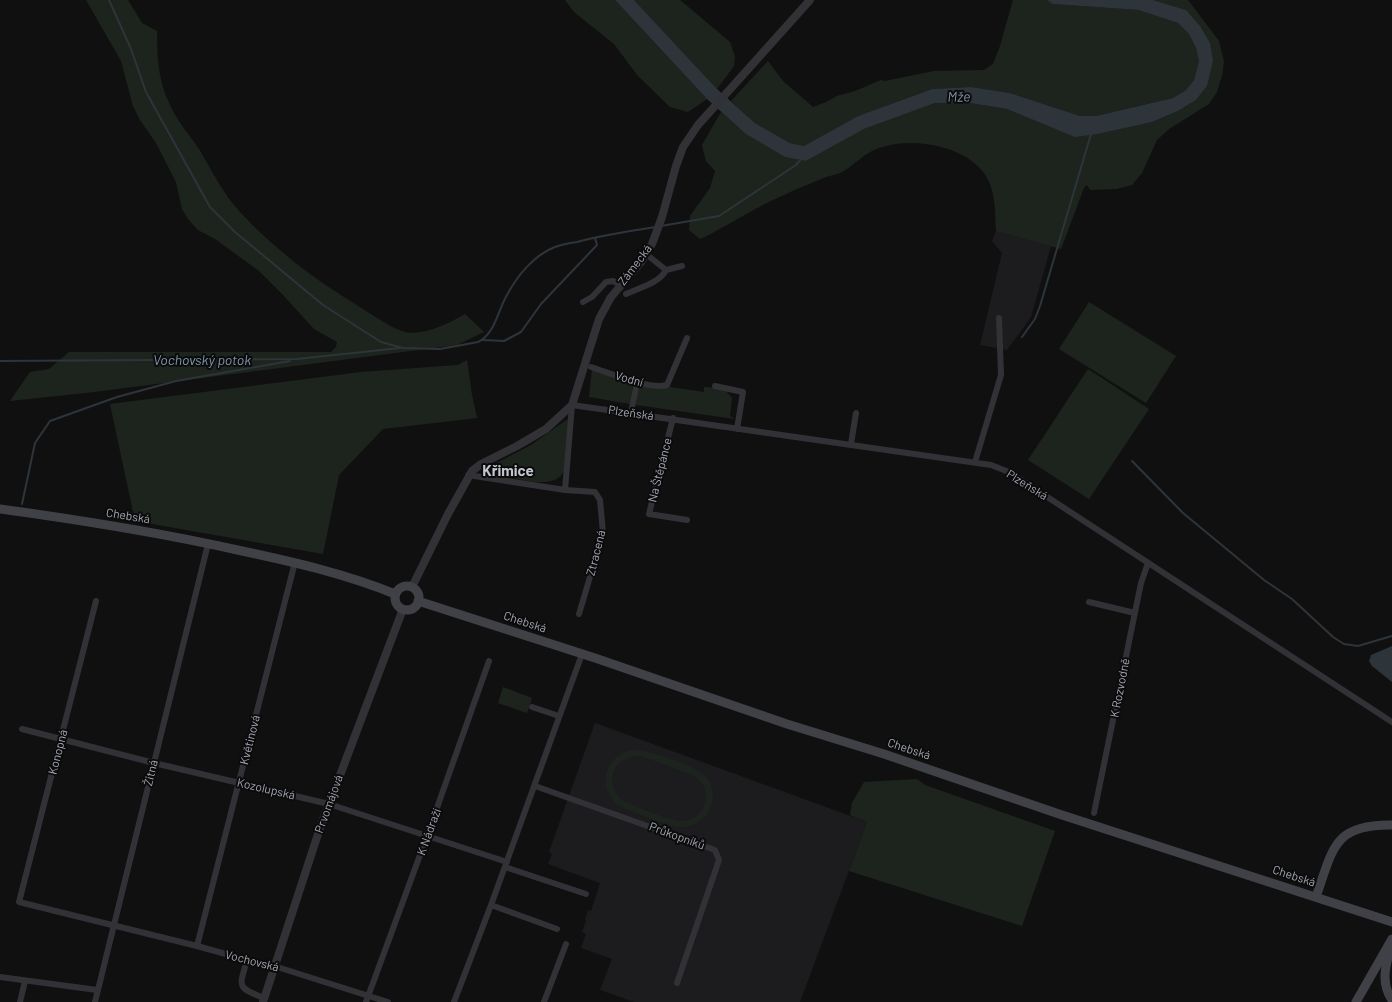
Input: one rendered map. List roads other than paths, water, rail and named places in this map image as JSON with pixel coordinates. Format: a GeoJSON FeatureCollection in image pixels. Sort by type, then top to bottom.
{"type":"FeatureCollection","features":[{"type":"Feature","properties":{"kind":"main road","name":"Chebská"},"geometry":{"type":"LineString","coordinates":[[0,509],[149,532],[295,562],[344,576],[395,594]]}},
{"type":"Feature","properties":{"kind":"main road"},"geometry":{"type":"LineString","coordinates":[[402,586],[412,587],[418,593],[418,601],[414,608],[403,609],[395,601],[395,594],[402,586]]}},
{"type":"Feature","properties":{"kind":"main road","name":"Chebská"},"geometry":{"type":"LineString","coordinates":[[418,601],[582,654],[787,724],[884,754],[1059,814],[1392,922]]}},
{"type":"Feature","properties":{"kind":"main road"},"geometry":{"type":"LineString","coordinates":[[1316,897],[1331,856],[1340,840],[1350,832],[1365,826],[1392,825]]}},
{"type":"Feature","properties":{"kind":"main road"},"geometry":{"type":"LineString","coordinates":[[1356,1002],[1386,954],[1392,940]]}},
{"type":"Feature","properties":{"kind":"main road"},"geometry":{"type":"LineString","coordinates":[[1386,954],[1385,986],[1392,1000]]}},
{"type":"Feature","properties":{"kind":"street","name":"Zámecká"},"geometry":{"type":"LineString","coordinates":[[572,405],[597,324],[606,304],[646,254],[654,241],[683,147],[698,126],[734,84],[810,0]]}},
{"type":"Feature","properties":{"kind":"street"},"geometry":{"type":"LineString","coordinates":[[646,254],[666,270]]}},
{"type":"Feature","properties":{"kind":"street"},"geometry":{"type":"LineString","coordinates":[[666,270],[682,266]]}},
{"type":"Feature","properties":{"kind":"street"},"geometry":{"type":"LineString","coordinates":[[626,294],[657,280],[664,275],[666,270]]}},
{"type":"Feature","properties":{"kind":"street"},"geometry":{"type":"LineString","coordinates":[[583,302],[592,297],[606,282],[613,281],[621,285]]}},
{"type":"Feature","properties":{"kind":"street"},"geometry":{"type":"LineString","coordinates":[[974,462],[1001,375],[999,318]]}},
{"type":"Feature","properties":{"kind":"street","name":"Vodní"},"geometry":{"type":"LineString","coordinates":[[591,367],[637,382],[661,387],[667,386],[687,338]]}},
{"type":"Feature","properties":{"kind":"street"},"geometry":{"type":"LineString","coordinates":[[631,413],[637,382]]}},
{"type":"Feature","properties":{"kind":"street"},"geometry":{"type":"LineString","coordinates":[[715,386],[742,392],[737,428]]}},
{"type":"Feature","properties":{"kind":"street"},"geometry":{"type":"LineString","coordinates":[[412,587],[467,478],[482,464],[546,429],[572,405]]}},
{"type":"Feature","properties":{"kind":"street"},"geometry":{"type":"LineString","coordinates":[[467,478],[565,490],[572,405]]}},
{"type":"Feature","properties":{"kind":"street","name":"Plzeňská"},"geometry":{"type":"LineString","coordinates":[[572,405],[992,465],[1009,472],[1392,722]]}},
{"type":"Feature","properties":{"kind":"street"},"geometry":{"type":"LineString","coordinates":[[851,444],[856,413]]}},
{"type":"Feature","properties":{"kind":"street","name":"Na Štěpánce"},"geometry":{"type":"LineString","coordinates":[[673,418],[649,514],[687,520]]}},
{"type":"Feature","properties":{"kind":"street","name":"Ztracená"},"geometry":{"type":"LineString","coordinates":[[565,490],[595,492],[600,500],[603,533],[579,614]]}},
{"type":"Feature","properties":{"kind":"street","name":"Žitná"},"geometry":{"type":"LineString","coordinates":[[94,1002],[208,544]]}},
{"type":"Feature","properties":{"kind":"street","name":"Květinová"},"geometry":{"type":"LineString","coordinates":[[197,946],[295,562]]}},
{"type":"Feature","properties":{"kind":"street","name":"K Rozvodně"},"geometry":{"type":"LineString","coordinates":[[1094,813],[1141,583],[1148,563]]}},
{"type":"Feature","properties":{"kind":"street","name":"Konopná"},"geometry":{"type":"LineString","coordinates":[[19,902],[96,601]]}},
{"type":"Feature","properties":{"kind":"street"},"geometry":{"type":"LineString","coordinates":[[1090,602],[1135,613]]}},
{"type":"Feature","properties":{"kind":"street","name":"Prvomájová"},"geometry":{"type":"LineString","coordinates":[[263,1000],[329,804],[403,609]]}},
{"type":"Feature","properties":{"kind":"street"},"geometry":{"type":"LineString","coordinates":[[454,1002],[492,905],[582,654]]}},
{"type":"Feature","properties":{"kind":"street","name":"K Nádraží"},"geometry":{"type":"LineString","coordinates":[[367,999],[428,836],[489,661]]}},
{"type":"Feature","properties":{"kind":"street"},"geometry":{"type":"LineString","coordinates":[[532,707],[560,716]]}},
{"type":"Feature","properties":{"kind":"street","name":"Kozolupská"},"geometry":{"type":"LineString","coordinates":[[22,729],[154,763],[329,804],[428,836],[586,894]]}},
{"type":"Feature","properties":{"kind":"street","name":"Průkopníků"},"geometry":{"type":"LineString","coordinates":[[534,786],[715,850],[719,860],[676,983]]}},
{"type":"Feature","properties":{"kind":"street","name":"Vochovská"},"geometry":{"type":"LineString","coordinates":[[19,902],[274,966],[367,999],[388,1002]]}},
{"type":"Feature","properties":{"kind":"street"},"geometry":{"type":"LineString","coordinates":[[492,905],[557,929]]}},
{"type":"Feature","properties":{"kind":"street"},"geometry":{"type":"LineString","coordinates":[[544,1002],[566,944]]}},
{"type":"Feature","properties":{"kind":"street"},"geometry":{"type":"LineString","coordinates":[[247,960],[241,981],[242,987],[263,1000]]}},
{"type":"Feature","properties":{"kind":"street"},"geometry":{"type":"LineString","coordinates":[[0,977],[97,990]]}},
{"type":"Feature","properties":{"kind":"street"},"geometry":{"type":"LineString","coordinates":[[20,1002],[25,981]]}},
{"type":"Feature","properties":{"kind":"water","name":"Mže"},"geometry":{"type":"Polygon","coordinates":[[[615,0],[634,0],[717,89],[755,123],[790,143],[804,146],[858,116],[932,89],[971,87],[1010,93],[1080,116],[1096,116],[1173,98],[1186,90],[1194,80],[1199,61],[1196,48],[1189,34],[1178,23],[1138,10],[1053,4],[1047,0],[1153,0],[1186,10],[1200,26],[1210,43],[1213,61],[1207,86],[1196,100],[1178,111],[1152,122],[1075,137],[1007,109],[970,103],[935,103],[864,129],[806,161],[785,157],[746,134],[707,99],[615,0]]]}},
{"type":"Feature","properties":{"kind":"water"},"geometry":{"type":"Polygon","coordinates":[[[1392,646],[1392,682],[1372,666],[1369,661],[1371,655],[1392,646]]]}},
{"type":"Feature","properties":{"kind":"waterway"},"geometry":{"type":"LineString","coordinates":[[109,0],[131,49],[146,92],[210,207],[235,232],[323,305],[381,342],[403,348],[440,349],[478,342],[492,328],[511,288],[527,267],[540,255],[563,244],[656,227]]}},
{"type":"Feature","properties":{"kind":"waterway"},"geometry":{"type":"LineString","coordinates":[[1022,337],[1035,319],[1040,306],[1091,134]]}},
{"type":"Feature","properties":{"kind":"waterway"},"geometry":{"type":"LineString","coordinates":[[661,226],[719,216],[796,165],[802,158]]}},
{"type":"Feature","properties":{"kind":"waterway"},"geometry":{"type":"LineString","coordinates":[[483,340],[504,341],[521,332],[541,304],[597,245],[595,238]]}},
{"type":"Feature","properties":{"kind":"waterway","name":"Vochovský potok"},"geometry":{"type":"LineString","coordinates":[[0,361],[297,359],[400,348]]}},
{"type":"Feature","properties":{"kind":"waterway"},"geometry":{"type":"LineString","coordinates":[[22,504],[35,443],[50,421],[117,397],[176,381],[290,361]]}},
{"type":"Feature","properties":{"kind":"waterway"},"geometry":{"type":"LineString","coordinates":[[1132,461],[1183,513],[1264,580],[1292,599],[1333,637],[1344,644],[1358,646],[1392,636]]}},
{"type":"Feature","properties":{"kind":"district","name":"Křimice"},"geometry":{"type":"Point","coordinates":[508,471]}}]}
